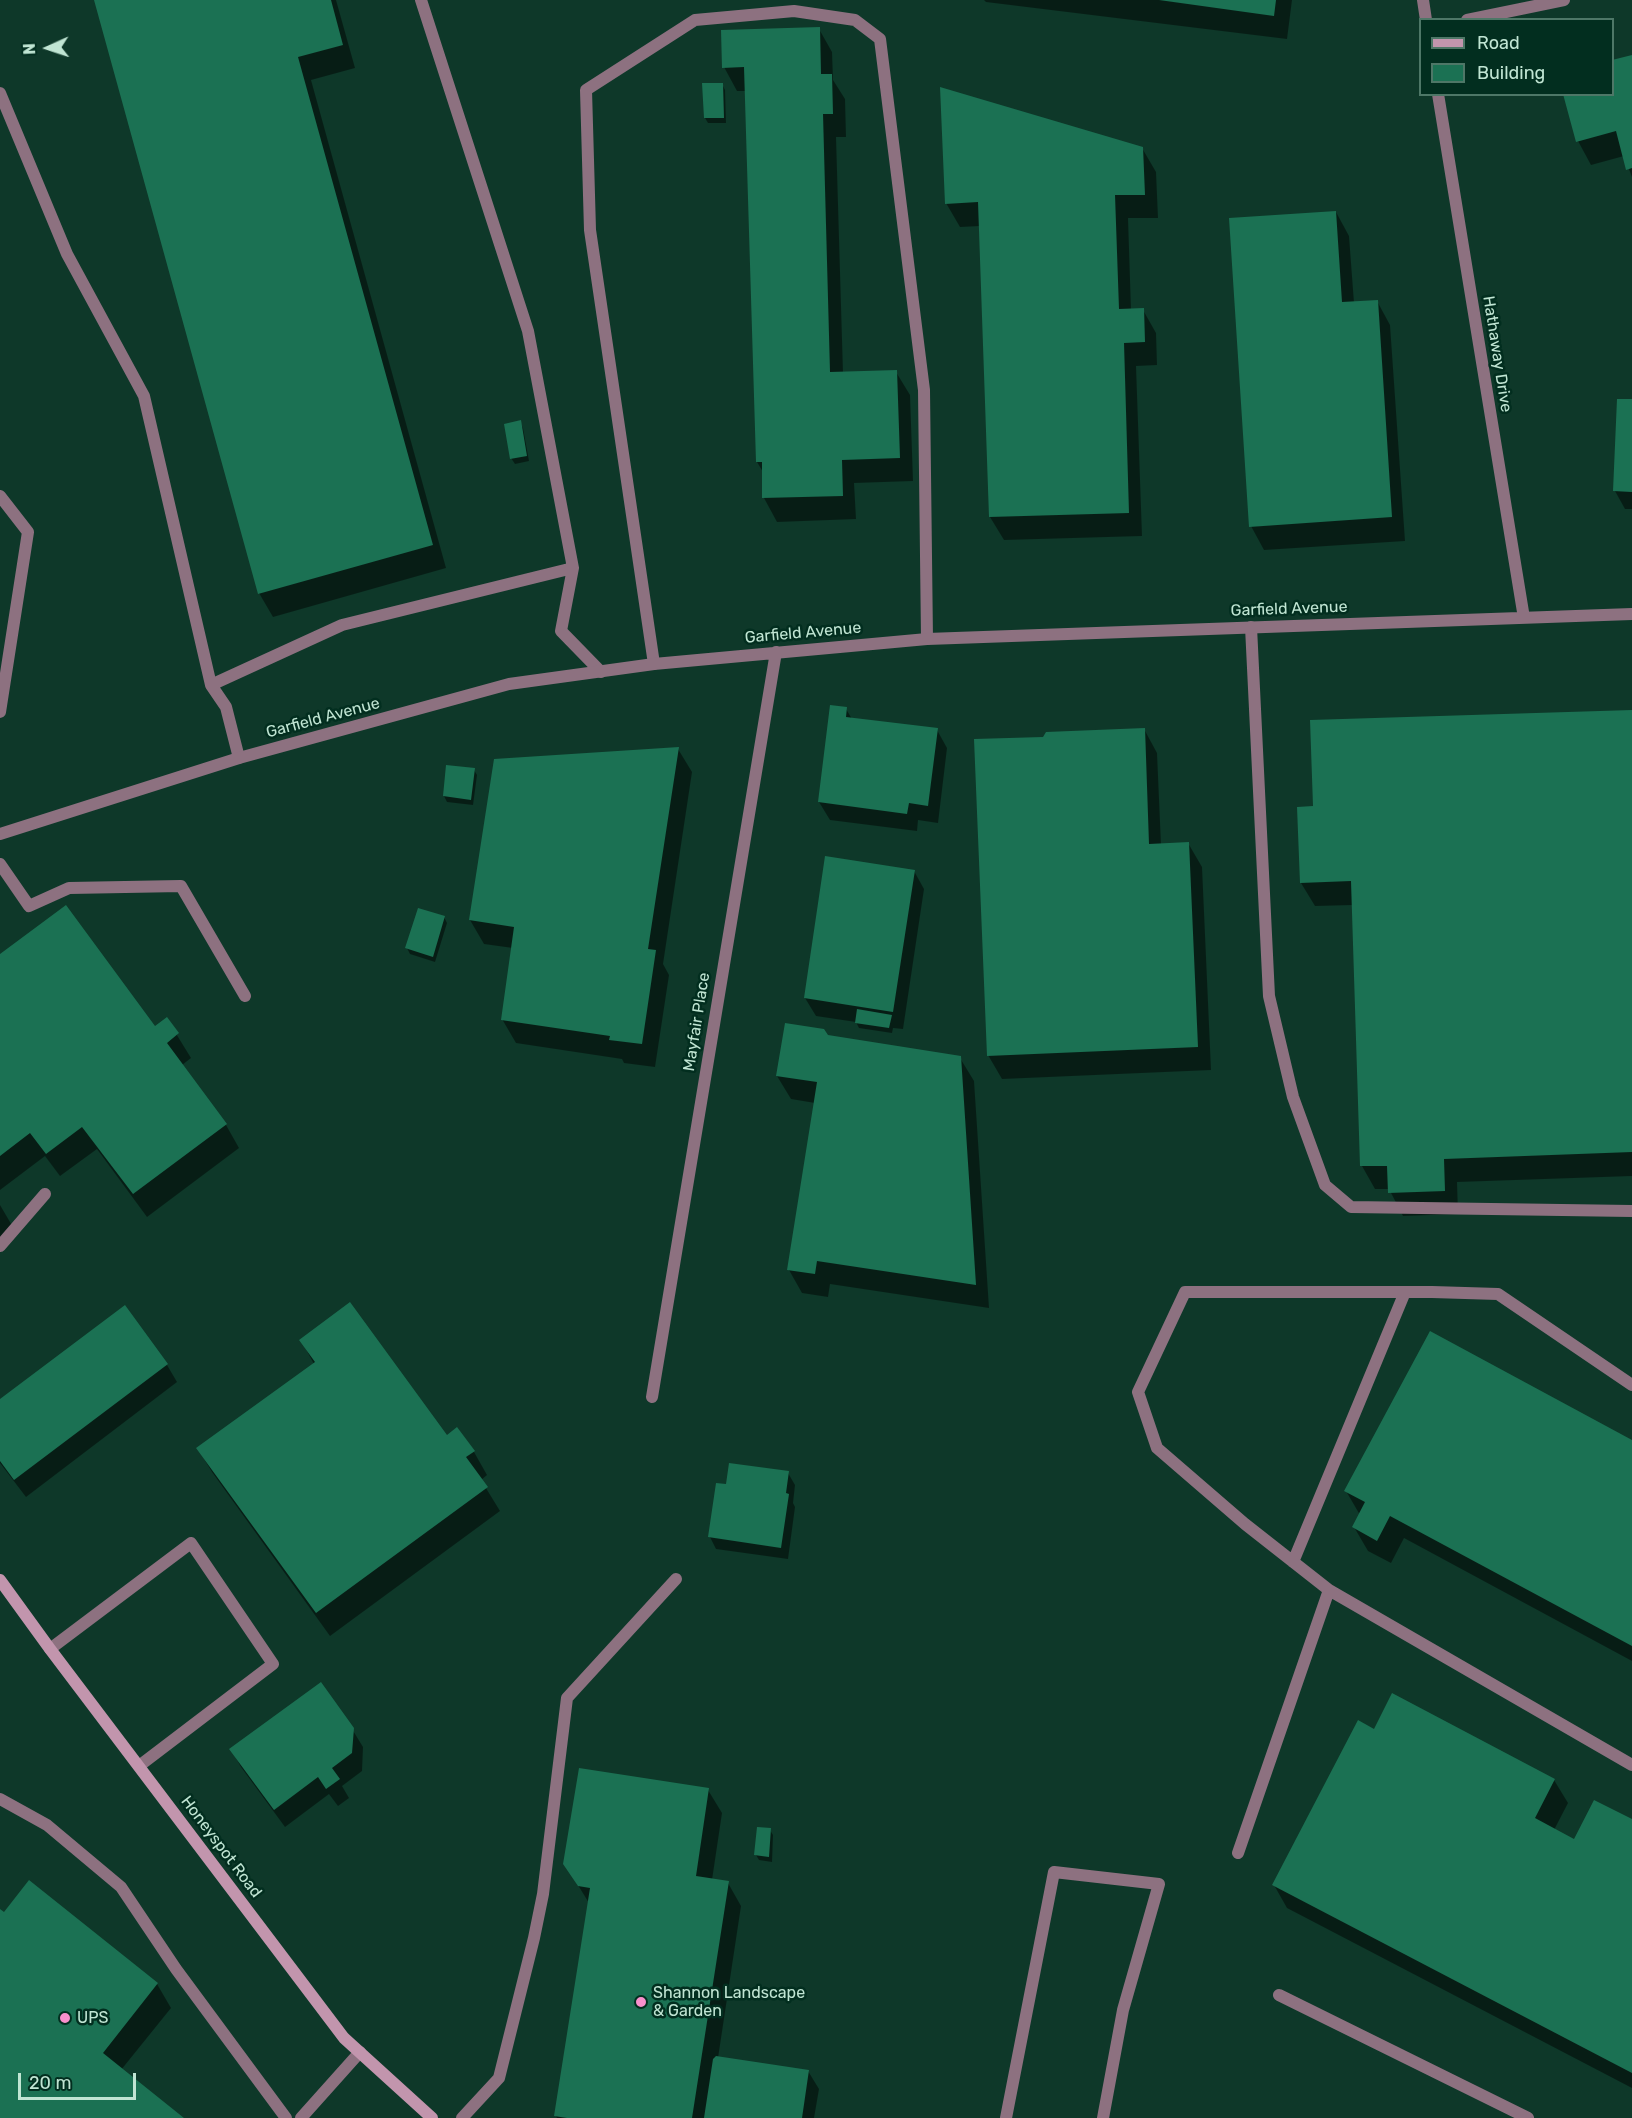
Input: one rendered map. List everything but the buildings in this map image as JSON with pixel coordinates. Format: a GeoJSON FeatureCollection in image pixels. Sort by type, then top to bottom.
{"type":"FeatureCollection","features":[{"type":"Feature","properties":{"kind":"main road","name":"Honeyspot Road"},"geometry":{"type":"LineString","coordinates":[[0,1580],[344,2038],[432,2118]]}},
{"type":"Feature","properties":{"kind":"street"},"geometry":{"type":"LineString","coordinates":[[421,0],[528,331],[573,568],[561,631],[601,672]]}},
{"type":"Feature","properties":{"kind":"street"},"geometry":{"type":"LineString","coordinates":[[1423,0],[1426,18]]}},
{"type":"Feature","properties":{"kind":"street"},"geometry":{"type":"LineString","coordinates":[[1477,18],[1564,0]]}},
{"type":"Feature","properties":{"kind":"street"},"geometry":{"type":"LineString","coordinates":[[654,664],[590,230],[586,90],[695,20],[794,11],[855,20],[880,39],[924,390],[927,639]]}},
{"type":"Feature","properties":{"kind":"street"},"geometry":{"type":"LineString","coordinates":[[0,93],[67,254],[144,396],[211,685],[226,707],[239,758]]}},
{"type":"Feature","properties":{"kind":"street","name":"Hathaway Drive"},"geometry":{"type":"LineString","coordinates":[[1438,96],[1524,618]]}},
{"type":"Feature","properties":{"kind":"street"},"geometry":{"type":"LineString","coordinates":[[0,496],[28,532],[0,710]]}},
{"type":"Feature","properties":{"kind":"street"},"geometry":{"type":"LineString","coordinates":[[211,685],[342,625],[573,568]]}},
{"type":"Feature","properties":{"kind":"street","name":"Garfield Avenue"},"geometry":{"type":"LineString","coordinates":[[0,834],[239,758],[509,684],[654,664],[927,639],[1632,614]]}},
{"type":"Feature","properties":{"kind":"street"},"geometry":{"type":"LineString","coordinates":[[1251,627],[1269,996],[1293,1097],[1325,1185],[1351,1207],[1632,1211]]}},
{"type":"Feature","properties":{"kind":"street","name":"Mayfair Place"},"geometry":{"type":"LineString","coordinates":[[652,1397],[776,652]]}},
{"type":"Feature","properties":{"kind":"street"},"geometry":{"type":"LineString","coordinates":[[0,864],[29,906],[69,888],[181,886],[245,996]]}},
{"type":"Feature","properties":{"kind":"street"},"geometry":{"type":"LineString","coordinates":[[0,1246],[45,1194]]}},
{"type":"Feature","properties":{"kind":"street"},"geometry":{"type":"LineString","coordinates":[[1632,1385],[1498,1294],[1185,1292],[1138,1392],[1157,1448],[1329,1590],[1632,1765]]}},
{"type":"Feature","properties":{"kind":"street"},"geometry":{"type":"LineString","coordinates":[[1293,1562],[1406,1292]]}},
{"type":"Feature","properties":{"kind":"street"},"geometry":{"type":"LineString","coordinates":[[50,1649],[191,1543],[273,1664],[139,1766]]}},
{"type":"Feature","properties":{"kind":"street"},"geometry":{"type":"LineString","coordinates":[[462,2118],[499,2078],[543,1894],[567,1698],[676,1579]]}},
{"type":"Feature","properties":{"kind":"street"},"geometry":{"type":"LineString","coordinates":[[1238,1853],[1329,1590]]}},
{"type":"Feature","properties":{"kind":"street"},"geometry":{"type":"LineString","coordinates":[[0,1800],[47,1825],[121,1887],[176,1969],[286,2118]]}},
{"type":"Feature","properties":{"kind":"street"},"geometry":{"type":"LineString","coordinates":[[1006,2118],[1054,1872],[1159,1884],[1123,2010],[1103,2118]]}},
{"type":"Feature","properties":{"kind":"street"},"geometry":{"type":"LineString","coordinates":[[1279,1995],[1528,2118]]}},
{"type":"Feature","properties":{"kind":"street"},"geometry":{"type":"LineString","coordinates":[[301,2118],[360,2052]]}},
{"type":"Feature","properties":{"kind":"place","name":"Shannon Landscape & Garden"},"geometry":{"type":"Point","coordinates":[641,2002]}},
{"type":"Feature","properties":{"kind":"place","name":"UPS"},"geometry":{"type":"Point","coordinates":[65,2018]}}]}
